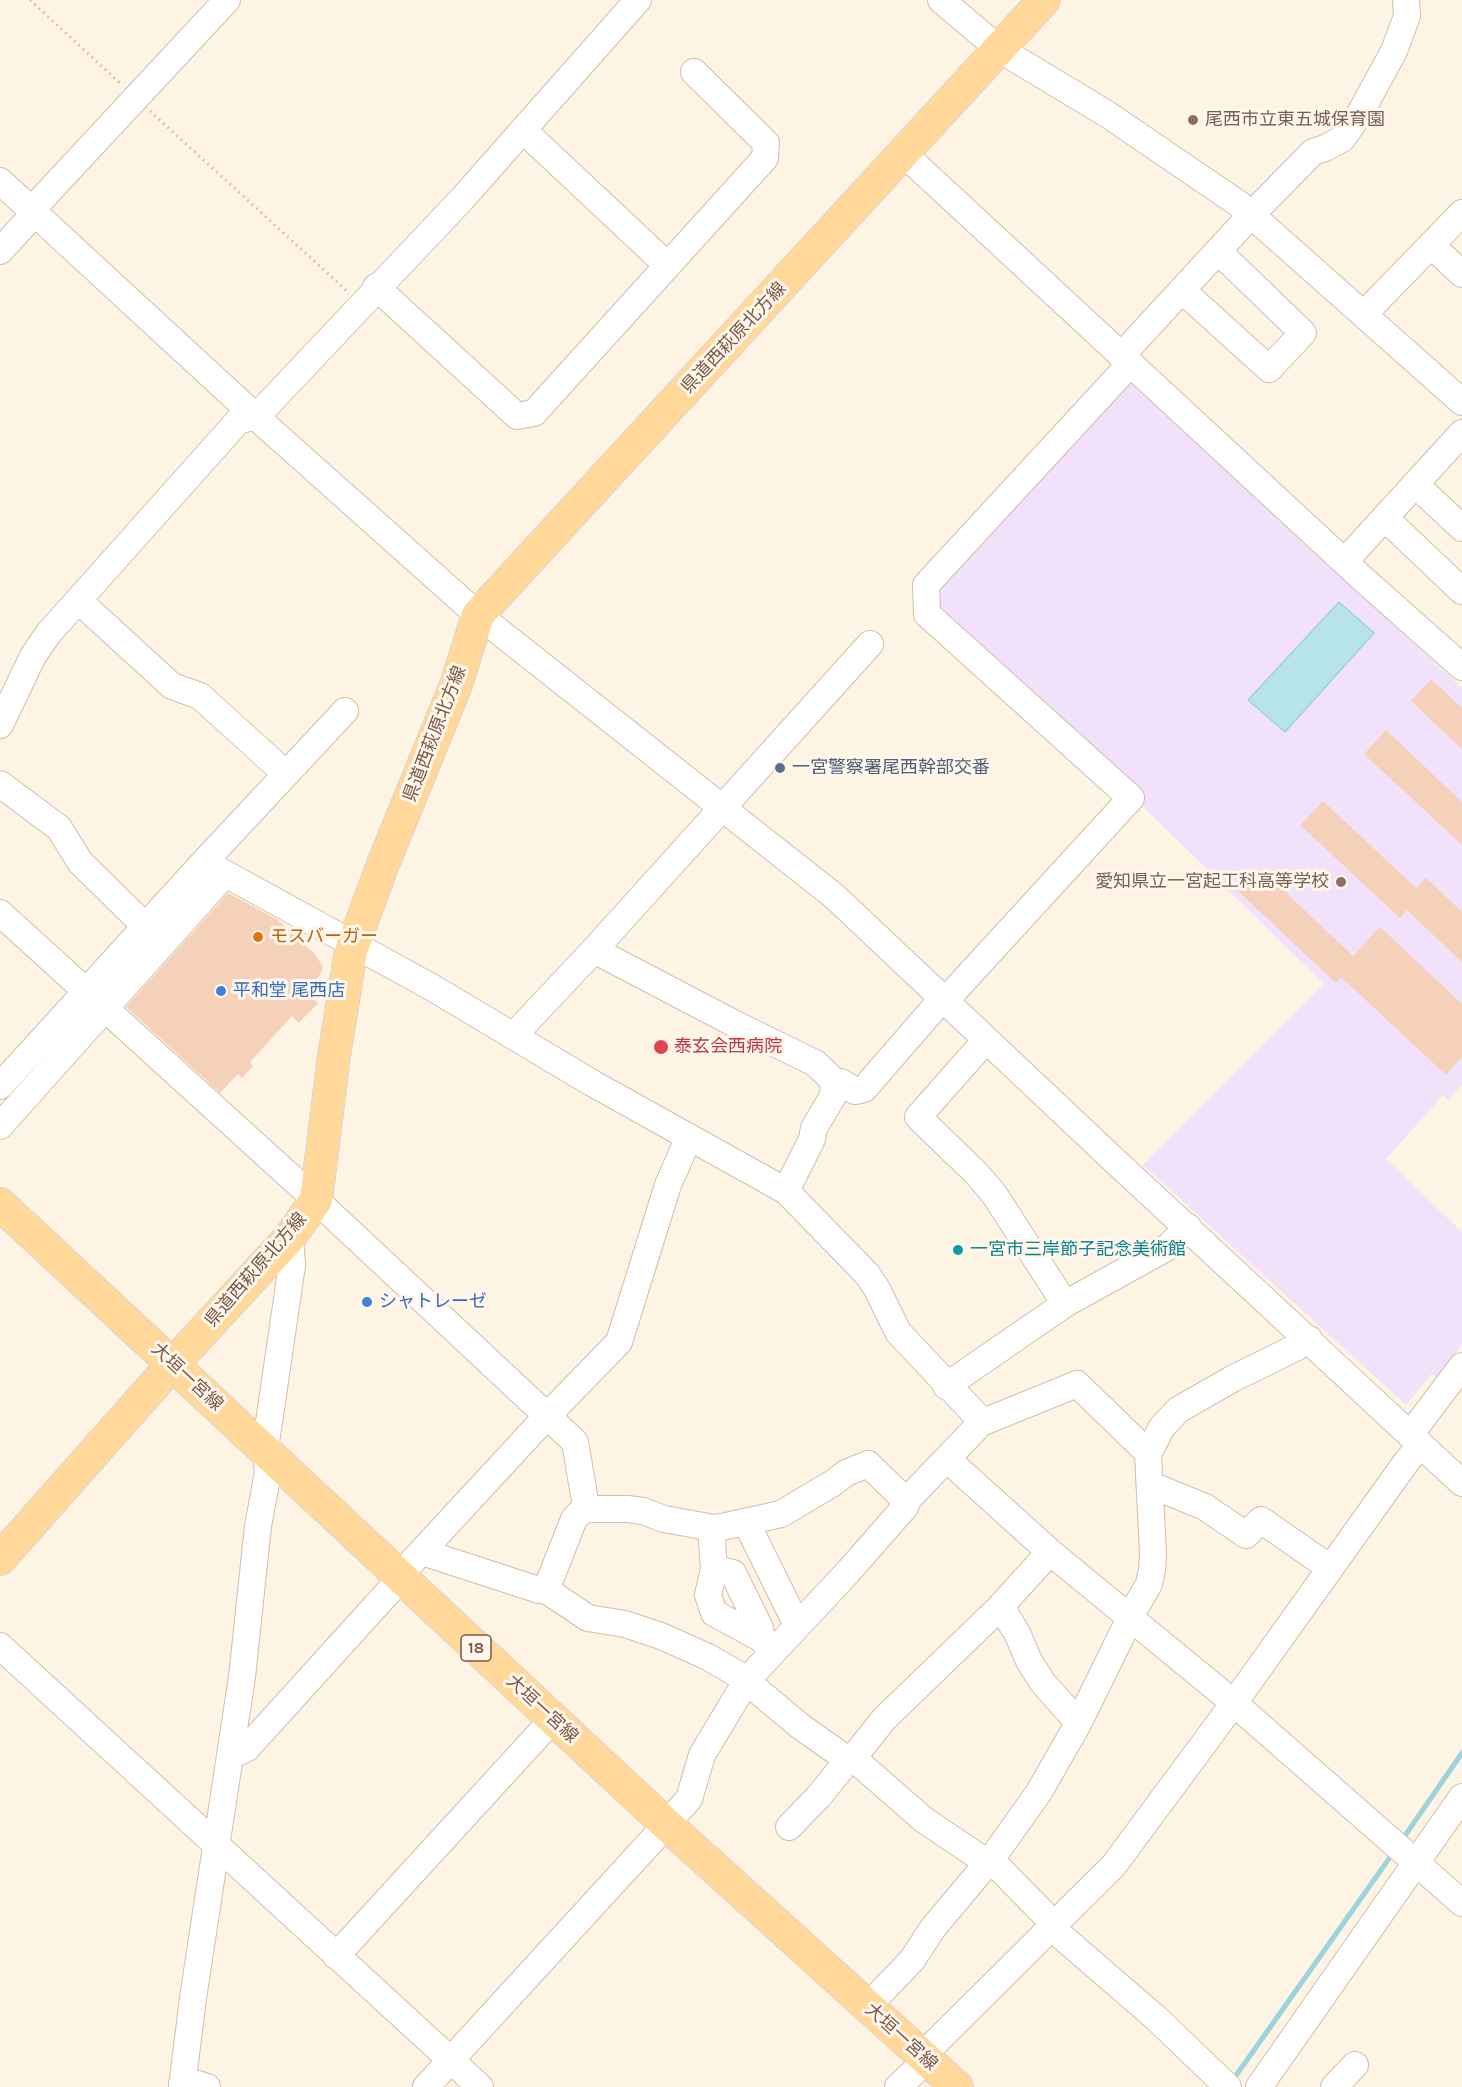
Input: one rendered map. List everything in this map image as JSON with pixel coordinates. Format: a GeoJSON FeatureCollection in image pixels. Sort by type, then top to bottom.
{"type":"FeatureCollection","features":[{"type":"Feature","properties":{"kind":"main road","name":"県道西萩原北方線"},"geometry":{"type":"LineString","coordinates":[[0,1559],[290,1237],[316,1200],[334,1056],[354,944],[383,864],[456,686],[478,615],[1044,0]]}},
{"type":"Feature","properties":{"kind":"main road","name":"大垣一宮線"},"geometry":{"type":"LineString","coordinates":[[0,1204],[168,1370],[661,1830],[852,2017],[917,2076],[957,2087]]}},
{"type":"Feature","properties":{"kind":"main road","name":"大垣一宮線"},"geometry":{"type":"LineString","coordinates":[[0,1228],[168,1370]]}},
{"type":"Feature","properties":{"kind":"main road","name":"大垣一宮線"},"geometry":{"type":"LineString","coordinates":[[395,1583],[543,1730],[867,2007],[917,2076]]}},
{"type":"Feature","properties":{"kind":"street"},"geometry":{"type":"LineString","coordinates":[[0,251],[35,213],[39,202],[226,0]]}},
{"type":"Feature","properties":{"kind":"street"},"geometry":{"type":"LineString","coordinates":[[0,725],[33,656],[48,634],[79,602],[239,420],[256,417],[462,199],[638,0]]}},
{"type":"Feature","properties":{"kind":"street"},"geometry":{"type":"LineString","coordinates":[[941,0],[999,49],[1107,114],[1239,204],[1462,402]]}},
{"type":"Feature","properties":{"kind":"street"},"geometry":{"type":"LineString","coordinates":[[594,950],[815,1064],[834,1082],[841,1082],[855,1091],[864,1089],[1131,798],[927,614],[926,585],[1126,360],[1182,291],[1251,214],[1313,152],[1342,138],[1359,115],[1394,51],[1407,16],[1406,0]]}},
{"type":"Feature","properties":{"kind":"street"},"geometry":{"type":"LineString","coordinates":[[369,296],[517,416],[534,413],[765,158],[766,143],[694,72]]}},
{"type":"Feature","properties":{"kind":"street"},"geometry":{"type":"LineString","coordinates":[[523,130],[668,265]]}},
{"type":"Feature","properties":{"kind":"street"},"geometry":{"type":"LineString","coordinates":[[904,154],[1462,666]]}},
{"type":"Feature","properties":{"kind":"street"},"geometry":{"type":"LineString","coordinates":[[0,182],[256,417],[478,615],[834,896],[1462,1483]]}},
{"type":"Feature","properties":{"kind":"street"},"geometry":{"type":"LineString","coordinates":[[1364,314],[1462,213]]}},
{"type":"Feature","properties":{"kind":"street"},"geometry":{"type":"LineString","coordinates":[[1431,245],[1462,274]]}},
{"type":"Feature","properties":{"kind":"street"},"geometry":{"type":"LineString","coordinates":[[1182,291],[1269,369],[1303,333],[1218,251]]}},
{"type":"Feature","properties":{"kind":"street"},"geometry":{"type":"LineString","coordinates":[[1345,561],[1462,433]]}},
{"type":"Feature","properties":{"kind":"street"},"geometry":{"type":"LineString","coordinates":[[1415,484],[1462,528]]}},
{"type":"Feature","properties":{"kind":"street"},"geometry":{"type":"LineString","coordinates":[[1385,518],[1462,591]]}},
{"type":"Feature","properties":{"kind":"street"},"geometry":{"type":"LineString","coordinates":[[79,602],[172,686],[200,696],[285,774]]}},
{"type":"Feature","properties":{"kind":"street"},"geometry":{"type":"LineString","coordinates":[[514,1035],[594,950],[870,644]]}},
{"type":"Feature","properties":{"kind":"street"},"geometry":{"type":"LineString","coordinates":[[0,1086],[96,999],[214,868],[285,774],[345,711]]}},
{"type":"Feature","properties":{"kind":"street"},"geometry":{"type":"LineString","coordinates":[[0,784],[59,828],[80,862],[145,926]]}},
{"type":"Feature","properties":{"kind":"street"},"geometry":{"type":"LineString","coordinates":[[214,868],[354,944],[514,1035],[592,1083],[786,1191],[867,1274],[898,1332],[981,1423]]}},
{"type":"Feature","properties":{"kind":"street"},"geometry":{"type":"LineString","coordinates":[[0,1126],[96,999],[145,926],[214,868]]}},
{"type":"Feature","properties":{"kind":"street"},"geometry":{"type":"LineString","coordinates":[[0,913],[316,1200],[575,1442],[586,1507]]}},
{"type":"Feature","properties":{"kind":"street"},"geometry":{"type":"LineString","coordinates":[[986,1040],[918,1117],[976,1173],[994,1194],[1065,1304]]}},
{"type":"Feature","properties":{"kind":"street"},"geometry":{"type":"LineString","coordinates":[[786,1191],[812,1139],[814,1128],[833,1096],[834,1082]]}},
{"type":"Feature","properties":{"kind":"street"},"geometry":{"type":"LineString","coordinates":[[231,1756],[247,1748],[422,1551],[619,1341],[668,1185],[689,1137]]}},
{"type":"Feature","properties":{"kind":"street"},"geometry":{"type":"LineString","coordinates":[[946,1386],[1065,1304],[1168,1247],[1188,1227]]}},
{"type":"Feature","properties":{"kind":"street"},"geometry":{"type":"LineString","coordinates":[[190,2086],[193,1998],[242,1677],[258,1526],[292,1265],[290,1237]]}},
{"type":"Feature","properties":{"kind":"street"},"geometry":{"type":"LineString","coordinates":[[867,2007],[912,1960],[933,1928],[988,1863],[1039,1792],[1149,1584],[1152,1570],[1149,1451],[1162,1427],[1178,1410],[1309,1339]]}},
{"type":"Feature","properties":{"kind":"street"},"geometry":{"type":"LineString","coordinates":[[917,2076],[933,2045],[1114,1864],[1234,1703],[1407,1461],[1416,1440],[1462,1366]]}},
{"type":"Feature","properties":{"kind":"street"},"geometry":{"type":"LineString","coordinates":[[426,2087],[689,1799],[702,1755],[768,1645],[799,1624],[848,1572],[907,1502],[981,1423],[1077,1384],[1144,1449],[1149,1451]]}},
{"type":"Feature","properties":{"kind":"street"},"geometry":{"type":"LineString","coordinates":[[947,1459],[1050,1552],[1234,1703],[1462,1903]]}},
{"type":"Feature","properties":{"kind":"street"},"geometry":{"type":"LineString","coordinates":[[586,1507],[643,1510],[664,1519],[714,1528],[781,1514],[846,1473],[868,1464],[907,1502]]}},
{"type":"Feature","properties":{"kind":"street"},"geometry":{"type":"LineString","coordinates":[[1150,1486],[1205,1507],[1246,1535],[1260,1520],[1330,1568]]}},
{"type":"Feature","properties":{"kind":"street"},"geometry":{"type":"LineString","coordinates":[[546,1590],[574,1519],[586,1507]]}},
{"type":"Feature","properties":{"kind":"street"},"geometry":{"type":"LineString","coordinates":[[746,1522],[794,1619],[799,1624]]}},
{"type":"Feature","properties":{"kind":"street"},"geometry":{"type":"LineString","coordinates":[[714,1528],[714,1569],[708,1595],[714,1613],[768,1645]]}},
{"type":"Feature","properties":{"kind":"street"},"geometry":{"type":"LineString","coordinates":[[422,1551],[538,1590],[546,1590],[588,1618],[625,1624],[661,1636],[708,1657],[747,1680],[800,1726],[850,1759],[924,1820],[988,1863],[998,1866],[1048,1918],[1060,1935],[1156,2018],[1228,2087]]}},
{"type":"Feature","properties":{"kind":"street"},"geometry":{"type":"LineString","coordinates":[[789,1827],[819,1796],[885,1719],[999,1608],[1050,1552]]}},
{"type":"Feature","properties":{"kind":"street"},"geometry":{"type":"LineString","coordinates":[[714,1569],[733,1574],[768,1645]]}},
{"type":"Feature","properties":{"kind":"street"},"geometry":{"type":"LineString","coordinates":[[999,1608],[1018,1635],[1029,1661],[1043,1683],[1078,1722]]}},
{"type":"Feature","properties":{"kind":"street"},"geometry":{"type":"LineString","coordinates":[[0,1646],[480,2087]]}},
{"type":"Feature","properties":{"kind":"street"},"geometry":{"type":"LineString","coordinates":[[336,1956],[543,1730]]}},
{"type":"Feature","properties":{"kind":"street"},"geometry":{"type":"LineString","coordinates":[[1259,2087],[1462,1797]]}},
{"type":"Feature","properties":{"kind":"street"},"geometry":{"type":"LineString","coordinates":[[1334,2087],[1355,2065]]}},
{"type":"Feature","properties":{"kind":"path"},"geometry":{"type":"LineString","coordinates":[[30,0],[136,98],[369,296]]}},
{"type":"Feature","properties":{"kind":"shaded area","name":"愛知県立一宮起工科高等学校"},"geometry":{"type":"Polygon","coordinates":[[[1135,384],[1462,688],[1462,1085],[1448,1100],[1443,1095],[1386,1159],[1462,1232],[1462,1344],[1438,1378],[1431,1374],[1406,1405],[1143,1165],[1324,984],[1116,780],[936,611],[936,589],[1121,386],[1135,384]]]}},
{"type":"Feature","properties":{"kind":"water"},"geometry":{"type":"Polygon","coordinates":[[[1339,602],[1374,633],[1285,732],[1248,700],[1339,602]]]}},
{"type":"Feature","properties":{"kind":"building"},"geometry":{"type":"Polygon","coordinates":[[[1431,679],[1462,708],[1462,749],[1411,701],[1431,679]]]}},
{"type":"Feature","properties":{"kind":"building"},"geometry":{"type":"Polygon","coordinates":[[[1386,730],[1462,802],[1462,845],[1364,754],[1386,730]]]}},
{"type":"Feature","properties":{"kind":"building"},"geometry":{"type":"Polygon","coordinates":[[[1323,801],[1416,888],[1426,878],[1462,912],[1462,962],[1407,910],[1400,918],[1300,825],[1323,801]]]}},
{"type":"Feature","properties":{"kind":"building"},"geometry":{"type":"Polygon","coordinates":[[[1261,869],[1353,956],[1380,927],[1462,1004],[1462,1057],[1446,1075],[1341,977],[1336,983],[1239,892],[1261,869]]]}},
{"type":"Feature","properties":{"kind":"building"},"geometry":{"type":"Polygon","coordinates":[[[228,893],[278,920],[315,954],[323,967],[320,975],[305,991],[318,1003],[299,1023],[292,1016],[250,1062],[253,1066],[242,1078],[238,1074],[220,1093],[126,1007],[228,893]]]}},
{"type":"Feature","properties":{"kind":"waterway"},"geometry":{"type":"LineString","coordinates":[[1402,1840],[1462,1753]]}},
{"type":"Feature","properties":{"kind":"waterway"},"geometry":{"type":"LineString","coordinates":[[1235,2077],[1393,1853]]}},
{"type":"Feature","properties":{"kind":"place","name":"尾西市立東五城保育園"},"geometry":{"type":"Point","coordinates":[1193,120]}},
{"type":"Feature","properties":{"kind":"place","name":"一宮警察署尾西幹部交番"},"geometry":{"type":"Point","coordinates":[780,768]}},
{"type":"Feature","properties":{"kind":"place","name":"愛知県立一宮起工科高等学校"},"geometry":{"type":"Point","coordinates":[1341,882]}},
{"type":"Feature","properties":{"kind":"place","name":"モスバーガー"},"geometry":{"type":"Point","coordinates":[258,937]}},
{"type":"Feature","properties":{"kind":"place","name":"平和堂 尾西店"},"geometry":{"type":"Point","coordinates":[221,991]}},
{"type":"Feature","properties":{"kind":"place","name":"泰玄会西病院"},"geometry":{"type":"Point","coordinates":[661,1047]}},
{"type":"Feature","properties":{"kind":"place","name":"一宮市三岸節子記念美術館"},"geometry":{"type":"Point","coordinates":[958,1250]}},
{"type":"Feature","properties":{"kind":"place","name":"シャトレーゼ"},"geometry":{"type":"Point","coordinates":[367,1302]}}]}
